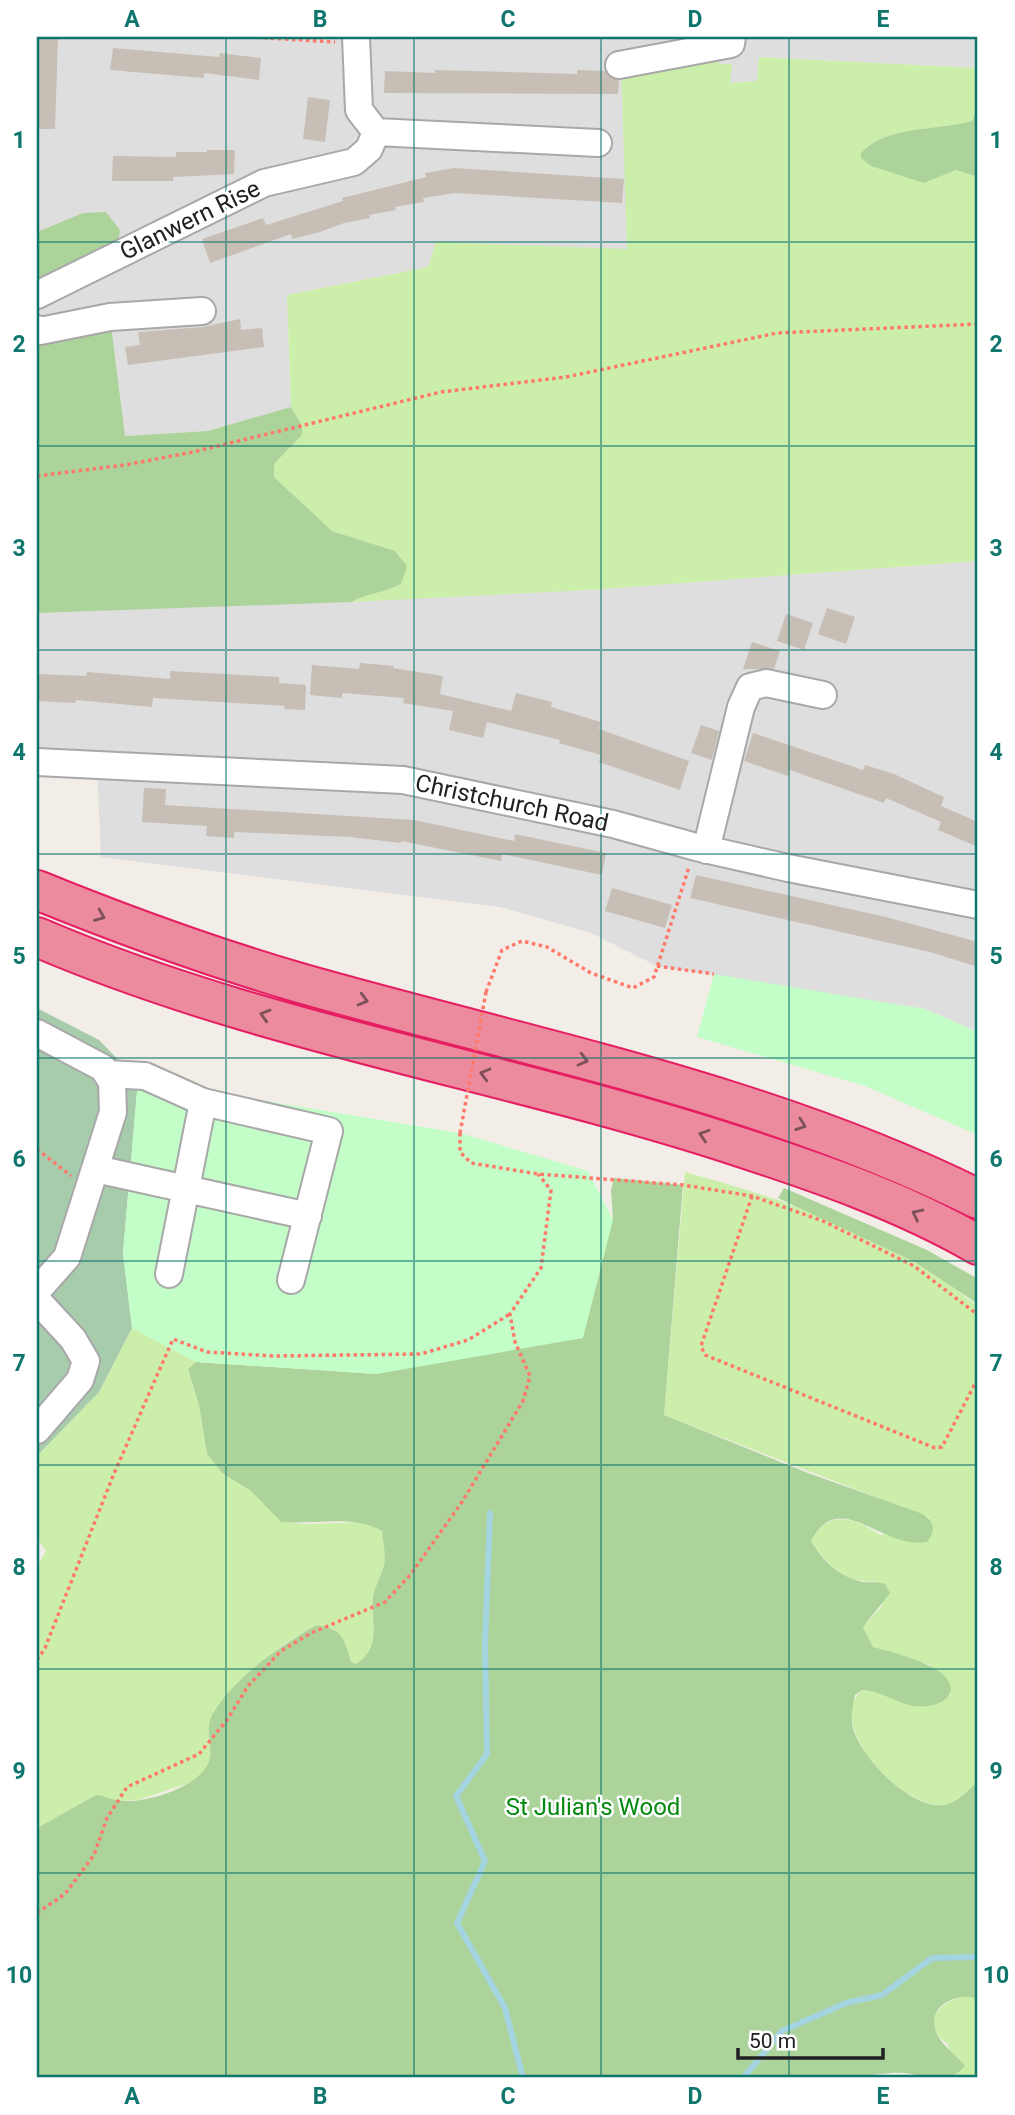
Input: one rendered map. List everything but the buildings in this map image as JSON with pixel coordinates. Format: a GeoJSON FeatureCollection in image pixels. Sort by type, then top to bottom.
{"type":"FeatureCollection","features":[{"type":"Feature","properties":{"kind":"highway"},"geometry":{"type":"LineString","coordinates":[[37,890],[119,923],[298,982],[778,1116],[917,1168],[978,1199]]}},
{"type":"Feature","properties":{"kind":"highway"},"geometry":{"type":"LineString","coordinates":[[37,937],[181,992],[648,1117],[772,1157],[882,1197],[978,1245]]}},
{"type":"Feature","properties":{"kind":"street"},"geometry":{"type":"LineString","coordinates":[[620,65],[731,44],[732,37]]}},
{"type":"Feature","properties":{"kind":"street"},"geometry":{"type":"LineString","coordinates":[[356,40],[359,110],[376,132],[598,143]]}},
{"type":"Feature","properties":{"kind":"street","name":"Glanwern Rise"},"geometry":{"type":"LineString","coordinates":[[37,295],[264,183],[354,162],[369,149],[376,132]]}},
{"type":"Feature","properties":{"kind":"street"},"geometry":{"type":"LineString","coordinates":[[37,329],[40,331],[110,317],[202,311]]}},
{"type":"Feature","properties":{"kind":"street"},"geometry":{"type":"LineString","coordinates":[[701,848],[741,707],[750,687],[766,683],[822,695]]}},
{"type":"Feature","properties":{"kind":"street","name":"Christchurch Road"},"geometry":{"type":"LineString","coordinates":[[37,762],[403,780],[613,824],[701,848],[978,905]]}},
{"type":"Feature","properties":{"kind":"street"},"geometry":{"type":"LineString","coordinates":[[37,1033],[103,1068],[112,1082],[113,1112],[67,1257],[37,1292]]}},
{"type":"Feature","properties":{"kind":"street"},"geometry":{"type":"LineString","coordinates":[[107,1074],[145,1076],[203,1102],[329,1131],[291,1280]]}},
{"type":"Feature","properties":{"kind":"street"},"geometry":{"type":"LineString","coordinates":[[169,1274],[188,1190],[203,1102]]}},
{"type":"Feature","properties":{"kind":"street"},"geometry":{"type":"LineString","coordinates":[[92,1180],[188,1190],[307,1216]]}},
{"type":"Feature","properties":{"kind":"street"},"geometry":{"type":"LineString","coordinates":[[37,1300],[73,1339],[86,1361],[80,1380],[37,1430]]}},
{"type":"Feature","properties":{"kind":"path"},"geometry":{"type":"LineString","coordinates":[[250,37],[356,40]]}},
{"type":"Feature","properties":{"kind":"path"},"geometry":{"type":"LineString","coordinates":[[37,476],[125,465],[193,452],[441,391],[566,377],[777,333],[978,324]]}},
{"type":"Feature","properties":{"kind":"path"},"geometry":{"type":"LineString","coordinates":[[701,848],[654,977],[633,988],[591,972],[547,947],[522,941],[502,950],[486,992],[460,1133],[460,1152],[471,1163],[538,1174],[683,1185],[752,1196],[823,1222],[914,1266],[978,1315]]}},
{"type":"Feature","properties":{"kind":"path"},"geometry":{"type":"LineString","coordinates":[[657,967],[713,974]]}},
{"type":"Feature","properties":{"kind":"path"},"geometry":{"type":"LineString","coordinates":[[37,1149],[92,1180]]}},
{"type":"Feature","properties":{"kind":"path"},"geometry":{"type":"LineString","coordinates":[[37,1660],[45,1648],[113,1476],[173,1339],[207,1352],[274,1356],[421,1354],[468,1340],[510,1314],[541,1268],[551,1190],[538,1174]]}},
{"type":"Feature","properties":{"kind":"path"},"geometry":{"type":"LineString","coordinates":[[752,1196],[701,1346],[705,1355],[935,1448],[942,1447],[978,1378]]}},
{"type":"Feature","properties":{"kind":"path"},"geometry":{"type":"LineString","coordinates":[[37,1913],[65,1894],[94,1855],[107,1818],[127,1787],[199,1754],[227,1720],[247,1685],[281,1651],[310,1633],[385,1602],[411,1574],[462,1502],[523,1401],[530,1376],[515,1342],[510,1314]]}},
{"type":"Feature","properties":{"kind":"shaded area"},"geometry":{"type":"Polygon","coordinates":[[[37,37],[978,37],[978,68],[760,57],[757,81],[730,83],[719,64],[716,47],[627,250],[436,242],[428,267],[287,295],[291,407],[208,431],[125,436],[110,317],[37,329],[37,37]]]}},
{"type":"Feature","properties":{"kind":"shaded area"},"geometry":{"type":"Polygon","coordinates":[[[978,561],[978,1032],[925,1009],[657,966],[591,933],[500,907],[101,857],[97,765],[37,762],[37,613],[589,590],[978,561]]]}},
{"type":"Feature","properties":{"kind":"green space"},"geometry":{"type":"Polygon","coordinates":[[[716,46],[719,64],[732,64],[730,83],[757,81],[759,57],[978,68],[978,104],[972,121],[898,133],[872,144],[861,153],[861,158],[924,183],[956,170],[978,177],[978,561],[589,590],[351,602],[401,584],[406,566],[395,551],[332,531],[274,477],[274,464],[302,435],[302,426],[291,407],[287,295],[428,267],[436,242],[627,249],[621,64],[716,46]]]}},
{"type":"Feature","properties":{"kind":"green space"},"geometry":{"type":"Polygon","coordinates":[[[978,104],[978,177],[956,170],[924,183],[871,166],[861,158],[861,153],[872,144],[898,133],[972,121],[978,104]]]}},
{"type":"Feature","properties":{"kind":"green space"},"geometry":{"type":"Polygon","coordinates":[[[106,212],[120,230],[116,255],[37,295],[37,232],[83,213],[106,212]]]}},
{"type":"Feature","properties":{"kind":"green space"},"geometry":{"type":"Polygon","coordinates":[[[110,317],[125,436],[208,431],[291,407],[302,426],[302,435],[274,464],[274,477],[332,531],[395,551],[407,566],[401,584],[351,602],[37,613],[37,329],[110,317]]]}},
{"type":"Feature","properties":{"kind":"green space"},"geometry":{"type":"Polygon","coordinates":[[[714,974],[925,1009],[978,1032],[978,1135],[865,1086],[697,1037],[714,974]]]}},
{"type":"Feature","properties":{"kind":"green space"},"geometry":{"type":"Polygon","coordinates":[[[37,1008],[99,1040],[138,1080],[123,1253],[132,1328],[99,1392],[37,1456],[37,1008]]]}},
{"type":"Feature","properties":{"kind":"green space"},"geometry":{"type":"Polygon","coordinates":[[[138,1080],[460,1133],[588,1171],[613,1220],[583,1338],[377,1374],[196,1362],[132,1328],[123,1253],[138,1080]]]}},
{"type":"Feature","properties":{"kind":"green space"},"geometry":{"type":"Polygon","coordinates":[[[685,1172],[745,1189],[833,1220],[924,1267],[978,1306],[978,1781],[948,1804],[931,1804],[912,1796],[892,1782],[861,1744],[853,1724],[853,1705],[862,1690],[918,1705],[939,1702],[950,1695],[930,1665],[873,1647],[863,1627],[882,1606],[877,1581],[856,1580],[838,1571],[811,1541],[825,1524],[834,1520],[852,1521],[880,1535],[930,1518],[664,1415],[685,1172]]]}},
{"type":"Feature","properties":{"kind":"green space","name":"St Julian's Wood"},"geometry":{"type":"Polygon","coordinates":[[[614,1178],[683,1185],[664,1415],[808,1473],[920,1513],[931,1522],[933,1529],[927,1542],[910,1542],[848,1519],[835,1519],[822,1526],[811,1541],[826,1561],[839,1572],[863,1582],[885,1584],[890,1593],[863,1627],[873,1647],[934,1668],[950,1684],[950,1693],[938,1704],[919,1707],[862,1690],[855,1695],[852,1720],[853,1728],[866,1754],[891,1781],[920,1801],[934,1805],[948,1804],[978,1781],[978,1999],[960,1998],[943,2004],[938,2010],[934,2026],[940,2040],[965,2066],[943,2079],[904,2073],[859,2078],[37,2078],[37,1828],[96,1795],[116,1800],[141,1800],[186,1785],[198,1777],[210,1757],[209,1730],[212,1715],[233,1688],[258,1664],[316,1625],[337,1632],[346,1646],[351,1662],[356,1664],[369,1650],[374,1634],[373,1597],[385,1561],[382,1531],[346,1521],[281,1522],[251,1491],[222,1473],[207,1454],[199,1405],[188,1369],[196,1362],[377,1374],[613,1220],[611,1190],[614,1178]]]}},
{"type":"Feature","properties":{"kind":"green space"},"geometry":{"type":"Polygon","coordinates":[[[784,1188],[927,1250],[978,1279],[978,1304],[915,1262],[778,1198],[784,1188]]]}},
{"type":"Feature","properties":{"kind":"green space"},"geometry":{"type":"Polygon","coordinates":[[[132,1328],[196,1362],[188,1369],[199,1405],[207,1454],[222,1473],[251,1491],[281,1522],[365,1522],[382,1531],[385,1561],[373,1597],[373,1642],[365,1657],[357,1664],[351,1662],[346,1646],[337,1632],[316,1625],[281,1646],[238,1683],[209,1735],[211,1756],[207,1771],[195,1781],[138,1800],[117,1801],[96,1795],[37,1828],[37,1567],[46,1551],[37,1538],[37,1456],[99,1392],[132,1328]]]}},
{"type":"Feature","properties":{"kind":"green space"},"geometry":{"type":"Polygon","coordinates":[[[969,1996],[978,1999],[978,2078],[949,2078],[954,2077],[948,2044],[934,2029],[934,2021],[941,2007],[958,1998],[969,1996]]]}},
{"type":"Feature","properties":{"kind":"waterway"},"geometry":{"type":"LineString","coordinates":[[490,1513],[485,1645],[487,1754],[456,1796],[485,1861],[457,1923],[505,2008],[523,2078]]}},
{"type":"Feature","properties":{"kind":"waterway"},"geometry":{"type":"LineString","coordinates":[[743,2078],[782,2031],[846,2003],[882,1995],[932,1958],[978,1957]]}}]}
